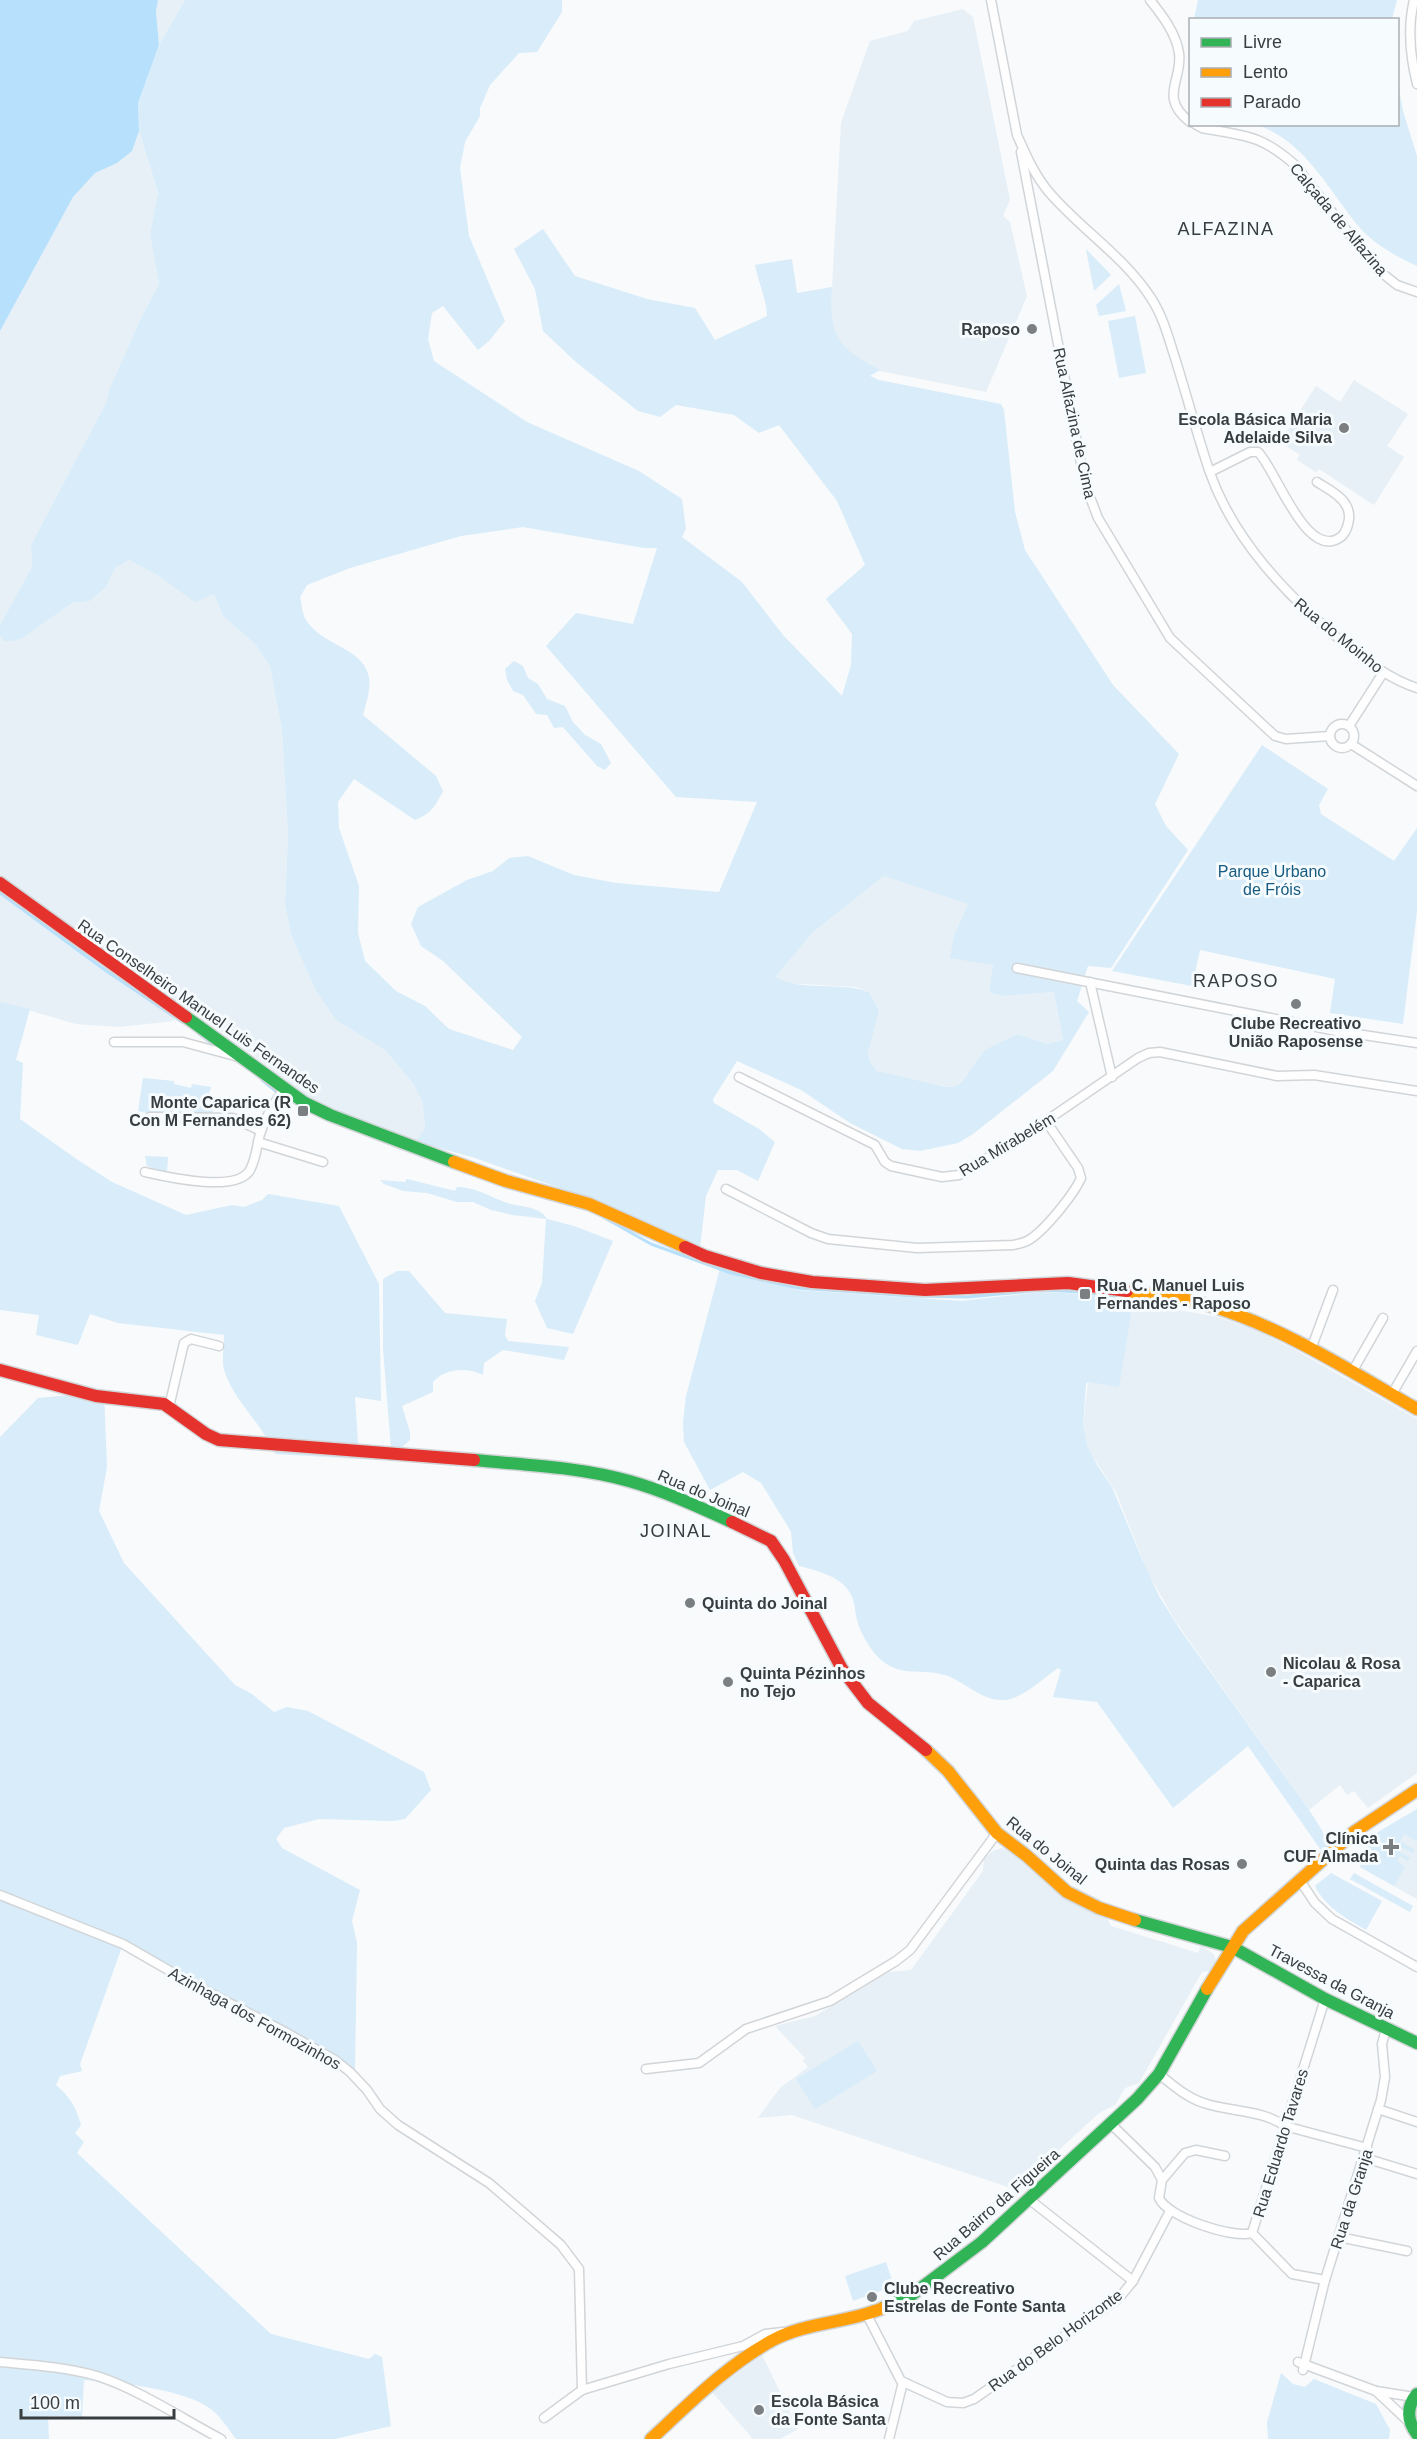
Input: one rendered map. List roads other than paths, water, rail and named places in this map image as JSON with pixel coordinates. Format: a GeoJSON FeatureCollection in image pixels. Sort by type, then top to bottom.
{"type":"FeatureCollection","features":[{"type":"Feature","properties":{"kind":"street"},"geometry":{"type":"LineString","coordinates":[[990,0],[1017,135]]}},
{"type":"Feature","properties":{"kind":"street"},"geometry":{"type":"LineString","coordinates":[[1150,0],[1175,39],[1179,55],[1173,86],[1174,96],[1178,108],[1189,120]]}},
{"type":"Feature","properties":{"kind":"street"},"geometry":{"type":"LineString","coordinates":[[1414,0],[1409,19],[1411,59],[1417,84]]}},
{"type":"Feature","properties":{"kind":"street","name":"Calçada de Alfazina"},"geometry":{"type":"LineString","coordinates":[[1198,126],[1256,138],[1279,151],[1294,164],[1377,269],[1398,285],[1417,292]]}},
{"type":"Feature","properties":{"kind":"street","name":"Rua do Moinho"},"geometry":{"type":"LineString","coordinates":[[1017,135],[1035,174],[1048,191],[1131,271],[1151,298],[1164,322],[1210,472],[1238,526],[1267,568],[1310,615],[1383,673],[1417,688]]}},
{"type":"Feature","properties":{"kind":"street","name":"Rua Alfazina de Cima"},"geometry":{"type":"LineString","coordinates":[[1017,135],[1085,484],[1098,518],[1163,629],[1178,646],[1275,736],[1286,739],[1330,736]]}},
{"type":"Feature","properties":{"kind":"street"},"geometry":{"type":"LineString","coordinates":[[1210,472],[1250,452],[1258,452],[1284,496],[1311,534],[1319,539],[1330,540],[1341,536],[1348,527],[1349,512],[1346,503],[1317,482]]}},
{"type":"Feature","properties":{"kind":"street"},"geometry":{"type":"LineString","coordinates":[[1349,726],[1383,673]]}},
{"type":"Feature","properties":{"kind":"street"},"geometry":{"type":"LineString","coordinates":[[1337,724],[1349,726],[1354,733],[1351,744],[1345,748],[1336,747],[1330,741],[1332,728],[1337,724]]}},
{"type":"Feature","properties":{"kind":"street"},"geometry":{"type":"LineString","coordinates":[[1351,744],[1417,786]]}},
{"type":"Feature","properties":{"kind":"street","name":"Rua Conselheiro Manuel Luis Fernandes"},"geometry":{"type":"LineString","coordinates":[[0,883],[284,1089],[318,1110],[506,1181],[589,1204],[705,1256],[761,1273],[812,1282],[925,1290],[1051,1282],[1150,1294],[1207,1305],[1248,1319],[1311,1349],[1417,1409]]}},
{"type":"Feature","properties":{"kind":"street"},"geometry":{"type":"LineString","coordinates":[[1017,968],[1360,1036],[1417,1043]]}},
{"type":"Feature","properties":{"kind":"street"},"geometry":{"type":"LineString","coordinates":[[1090,982],[1112,1077]]}},
{"type":"Feature","properties":{"kind":"street"},"geometry":{"type":"LineString","coordinates":[[114,1042],[183,1042],[241,1057]]}},
{"type":"Feature","properties":{"kind":"street","name":"Rua Mirabelém"},"geometry":{"type":"LineString","coordinates":[[739,1077],[875,1145],[891,1166],[942,1177],[954,1177],[964,1173],[1046,1121],[1138,1058],[1160,1052],[1277,1076],[1314,1075],[1417,1091]]}},
{"type":"Feature","properties":{"kind":"street"},"geometry":{"type":"LineString","coordinates":[[144,1172],[179,1178],[236,1181],[244,1177],[250,1171],[261,1131],[272,1107],[284,1089]]}},
{"type":"Feature","properties":{"kind":"street"},"geometry":{"type":"LineString","coordinates":[[150,1117],[233,1118],[261,1131]]}},
{"type":"Feature","properties":{"kind":"street"},"geometry":{"type":"LineString","coordinates":[[726,1189],[811,1233],[828,1239],[917,1248],[1013,1245],[1026,1242],[1036,1235],[1071,1195],[1081,1178],[1078,1168],[1046,1121]]}},
{"type":"Feature","properties":{"kind":"street"},"geometry":{"type":"LineString","coordinates":[[258,1142],[323,1162]]}},
{"type":"Feature","properties":{"kind":"street"},"geometry":{"type":"LineString","coordinates":[[1311,1349],[1333,1290]]}},
{"type":"Feature","properties":{"kind":"street"},"geometry":{"type":"LineString","coordinates":[[1352,1372],[1383,1318]]}},
{"type":"Feature","properties":{"kind":"street"},"geometry":{"type":"LineString","coordinates":[[169,1407],[184,1343],[191,1339],[219,1346]]}},
{"type":"Feature","properties":{"kind":"street"},"geometry":{"type":"LineString","coordinates":[[1392,1394],[1417,1351]]}},
{"type":"Feature","properties":{"kind":"street","name":"Rua do Joinal"},"geometry":{"type":"LineString","coordinates":[[0,1370],[96,1396],[164,1404],[206,1434],[219,1440],[526,1465],[591,1473],[629,1481],[687,1501],[771,1541],[784,1560],[842,1670],[868,1703],[911,1736],[948,1771],[997,1833],[1027,1856],[1066,1892],[1099,1908],[1232,1947]]}},
{"type":"Feature","properties":{"kind":"street","name":"Rua Bairro da Figueira"},"geometry":{"type":"LineString","coordinates":[[651,2439],[719,2377],[773,2340],[795,2331],[867,2315],[909,2297],[982,2242],[1111,2124],[1159,2074],[1232,1947],[1244,1931],[1299,1879],[1354,1832],[1417,1791]]}},
{"type":"Feature","properties":{"kind":"street"},"geometry":{"type":"LineString","coordinates":[[646,2069],[699,2063],[755,2025],[830,2001],[896,1961],[910,1950],[997,1833]]}},
{"type":"Feature","properties":{"kind":"street"},"geometry":{"type":"LineString","coordinates":[[1299,1879],[1315,1903],[1332,1919],[1417,1967]]}},
{"type":"Feature","properties":{"kind":"street","name":"Azinhaga dos Formozinhos"},"geometry":{"type":"LineString","coordinates":[[0,1895],[123,1944],[335,2060],[367,2090],[380,2109],[398,2124],[468,2168],[498,2191],[561,2245],[579,2269],[582,2390]]}},
{"type":"Feature","properties":{"kind":"street","name":"Travessa da Granja"},"geometry":{"type":"LineString","coordinates":[[1232,1947],[1324,1999],[1417,2043]]}},
{"type":"Feature","properties":{"kind":"street","name":"Rua Eduardo Tavares"},"geometry":{"type":"LineString","coordinates":[[1170,2211],[1238,2235],[1252,2233],[1324,1999]]}},
{"type":"Feature","properties":{"kind":"street","name":"Rua da Granja"},"geometry":{"type":"LineString","coordinates":[[1376,2391],[1302,2365],[1325,2280],[1365,2158],[1378,2109],[1385,2077],[1382,2044],[1386,2029]]}},
{"type":"Feature","properties":{"kind":"street"},"geometry":{"type":"LineString","coordinates":[[1159,2074],[1186,2096],[1208,2104],[1239,2109],[1276,2120],[1285,2126],[1368,2148]]}},
{"type":"Feature","properties":{"kind":"street"},"geometry":{"type":"LineString","coordinates":[[1378,2109],[1417,2122]]}},
{"type":"Feature","properties":{"kind":"street"},"geometry":{"type":"LineString","coordinates":[[1111,2124],[1155,2167],[1161,2180],[1159,2198],[1170,2211]]}},
{"type":"Feature","properties":{"kind":"street"},"geometry":{"type":"LineString","coordinates":[[1161,2180],[1188,2151],[1196,2150],[1225,2157]]}},
{"type":"Feature","properties":{"kind":"street"},"geometry":{"type":"LineString","coordinates":[[1365,2158],[1417,2174]]}},
{"type":"Feature","properties":{"kind":"street"},"geometry":{"type":"LineString","coordinates":[[1030,2200],[1133,2281]]}},
{"type":"Feature","properties":{"kind":"street","name":"Rua do Belo Horizonte"},"geometry":{"type":"LineString","coordinates":[[903,2382],[947,2402],[958,2404],[967,2402],[1116,2300],[1133,2281],[1170,2211]]}},
{"type":"Feature","properties":{"kind":"street"},"geometry":{"type":"LineString","coordinates":[[1252,2233],[1292,2274],[1325,2280]]}},
{"type":"Feature","properties":{"kind":"street"},"geometry":{"type":"LineString","coordinates":[[1339,2237],[1407,2251]]}},
{"type":"Feature","properties":{"kind":"street"},"geometry":{"type":"LineString","coordinates":[[867,2315],[903,2382],[889,2439]]}},
{"type":"Feature","properties":{"kind":"street"},"geometry":{"type":"LineString","coordinates":[[544,2418],[582,2390],[669,2364],[743,2346],[765,2334],[795,2331]]}},
{"type":"Feature","properties":{"kind":"street"},"geometry":{"type":"LineString","coordinates":[[0,2362],[76,2371],[96,2376],[115,2383],[221,2439]]}},
{"type":"Feature","properties":{"kind":"street"},"geometry":{"type":"LineString","coordinates":[[1376,2391],[1415,2396],[1408,2414],[1412,2431]]}},
{"type":"Feature","properties":{"kind":"street"},"geometry":{"type":"LineString","coordinates":[[1376,2391],[1412,2431]]}},
{"type":"Feature","properties":{"kind":"water"},"geometry":{"type":"Polygon","coordinates":[[[0,0],[158,0],[156,11],[159,45],[138,103],[139,131],[132,151],[117,163],[95,173],[73,197],[0,331],[0,0]]]}},
{"type":"Feature","properties":{"kind":"waterway"},"geometry":{"type":"LineString","coordinates":[[0,893],[105,970],[182,1022]]}},
{"type":"Feature","properties":{"kind":"waterway"},"geometry":{"type":"LineString","coordinates":[[198,1033],[215,1046]]}},
{"type":"Feature","properties":{"kind":"waterway"},"geometry":{"type":"LineString","coordinates":[[262,1080],[277,1092]]}},
{"type":"Feature","properties":{"kind":"waterway"},"geometry":{"type":"LineString","coordinates":[[514,1189],[589,1210]]}},
{"type":"Feature","properties":{"kind":"waterway"},"geometry":{"type":"LineString","coordinates":[[603,1217],[651,1244],[731,1273],[798,1288],[912,1296],[968,1297],[1041,1290],[1081,1292],[1165,1304]]}},
{"type":"Feature","properties":{"kind":"place","name":"Raposo"},"geometry":{"type":"Point","coordinates":[1032,329]}},
{"type":"Feature","properties":{"kind":"place","name":"Escola Básica Maria Adelaide Silva"},"geometry":{"type":"Point","coordinates":[1344,428]}},
{"type":"Feature","properties":{"kind":"place","name":"Clube Recreativo União Raposense"},"geometry":{"type":"Point","coordinates":[1296,1004]}},
{"type":"Feature","properties":{"kind":"place","name":"Monte Caparica (R Con M Fernandes 62)"},"geometry":{"type":"Point","coordinates":[303,1111]}},
{"type":"Feature","properties":{"kind":"place","name":"Rua C. Manuel Luis Fernandes - Raposo"},"geometry":{"type":"Point","coordinates":[1085,1294]}},
{"type":"Feature","properties":{"kind":"place","name":"Quinta do Joinal"},"geometry":{"type":"Point","coordinates":[690,1603]}},
{"type":"Feature","properties":{"kind":"place","name":"Nicolau & Rosa - Caparica"},"geometry":{"type":"Point","coordinates":[1271,1672]}},
{"type":"Feature","properties":{"kind":"place","name":"Quinta Pézinhos no Tejo"},"geometry":{"type":"Point","coordinates":[728,1682]}},
{"type":"Feature","properties":{"kind":"place","name":"Clínica CUF Almada"},"geometry":{"type":"Point","coordinates":[1391,1847]}},
{"type":"Feature","properties":{"kind":"place","name":"Quinta das Rosas"},"geometry":{"type":"Point","coordinates":[1242,1864]}},
{"type":"Feature","properties":{"kind":"place","name":"Clube Recreativo Estrelas de Fonte Santa"},"geometry":{"type":"Point","coordinates":[872,2297]}},
{"type":"Feature","properties":{"kind":"place","name":"Escola Básica da Fonte Santa"},"geometry":{"type":"Point","coordinates":[759,2410]}},
{"type":"Feature","properties":{"kind":"district","name":"ALFAZINA"},"geometry":{"type":"Point","coordinates":[1226,229]}},
{"type":"Feature","properties":{"kind":"district","name":"RAPOSO"},"geometry":{"type":"Point","coordinates":[1236,981]}},
{"type":"Feature","properties":{"kind":"district","name":"JOINAL"},"geometry":{"type":"Point","coordinates":[676,1531]}},
{"type":"Feature","properties":{"kind":"park label","name":"Parque Urbano de Fróis"},"geometry":{"type":"Point","coordinates":[1272,880]}}]}
